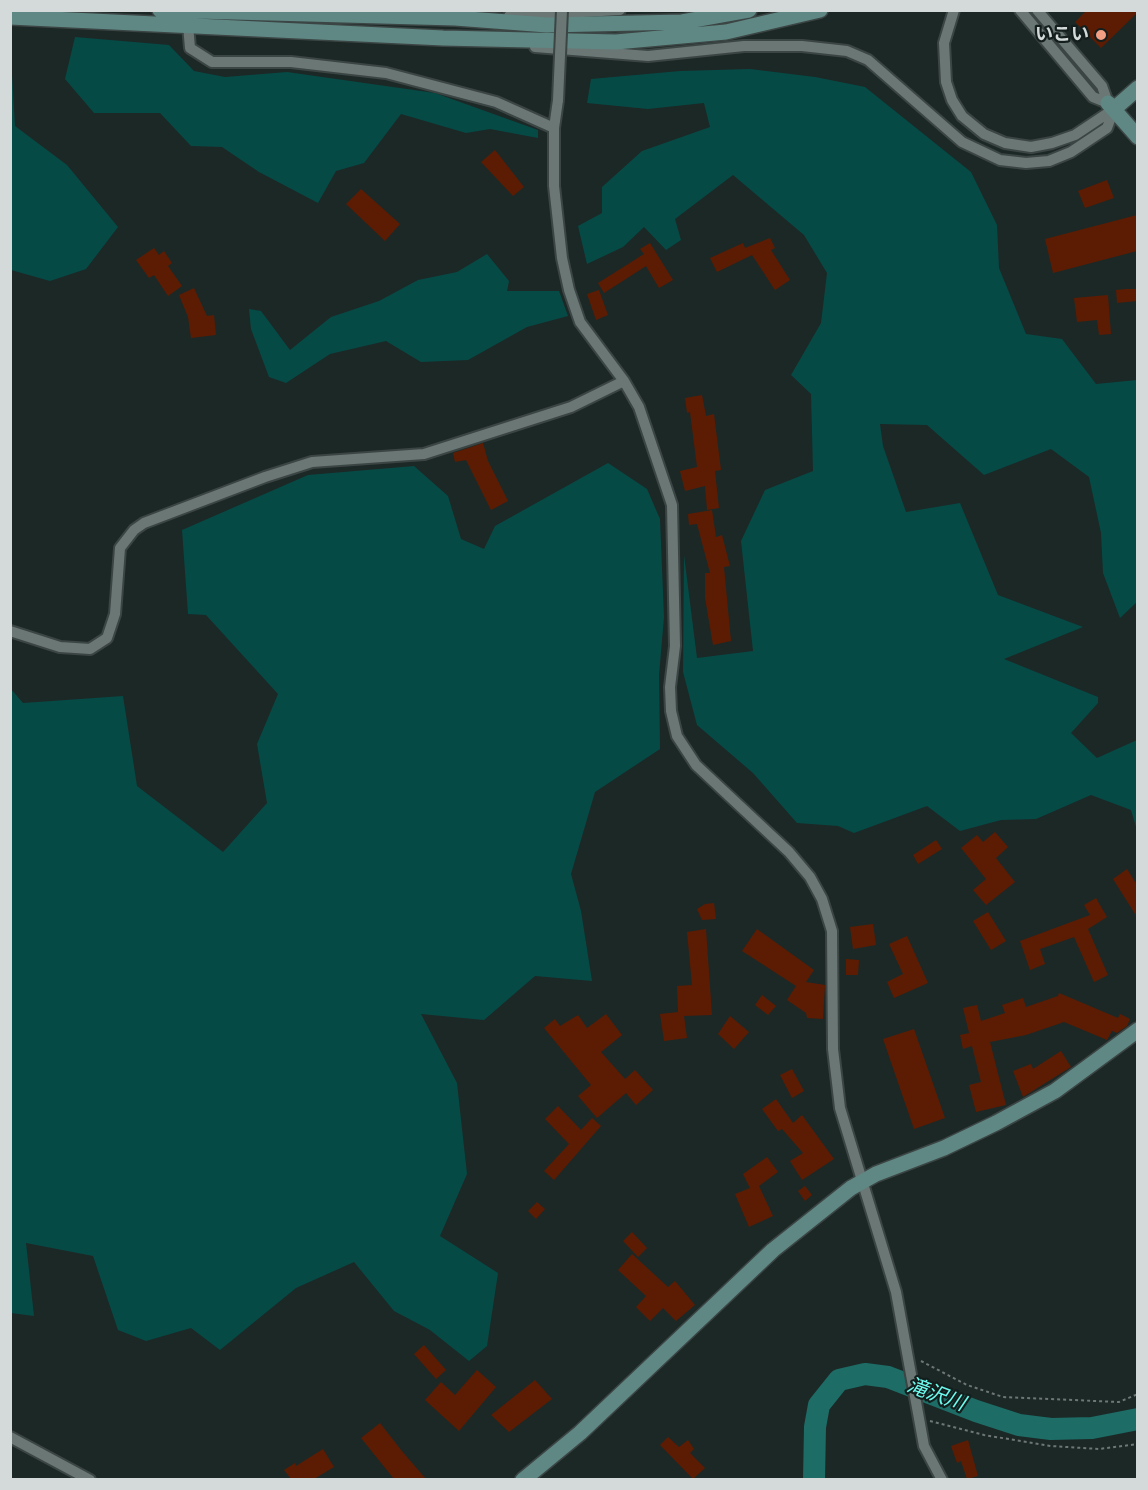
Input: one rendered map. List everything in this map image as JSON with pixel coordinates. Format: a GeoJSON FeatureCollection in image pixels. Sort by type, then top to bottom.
{"type":"FeatureCollection","features":[{"type":"Feature","properties":{"kind":"street"},"geometry":{"type":"LineString","coordinates":[[160,10],[190,16],[648,56],[744,45],[792,45],[847,51],[875,66],[962,142],[1000,160],[1026,163],[1049,161],[1071,152],[1107,128],[1111,106]]}},
{"type":"Feature","properties":{"kind":"street"},"geometry":{"type":"LineString","coordinates":[[562,10],[558,100],[554,128],[554,186],[562,258],[569,290],[580,322],[624,381],[639,407],[672,505],[675,646],[670,687],[671,711],[677,736],[696,765],[789,852],[810,877],[822,899],[832,931],[833,1049],[840,1108],[896,1292],[924,1446],[942,1479]]}},
{"type":"Feature","properties":{"kind":"street"},"geometry":{"type":"LineString","coordinates":[[10,17],[455,18],[620,10]]}},
{"type":"Feature","properties":{"kind":"street"},"geometry":{"type":"LineString","coordinates":[[455,18],[547,25],[633,24],[682,22],[749,10]]}},
{"type":"Feature","properties":{"kind":"street"},"geometry":{"type":"LineString","coordinates":[[443,38],[616,42],[726,32],[820,10]]}},
{"type":"Feature","properties":{"kind":"street"},"geometry":{"type":"LineString","coordinates":[[954,10],[944,43],[946,82],[952,100],[962,116],[984,135],[1005,143],[1031,147],[1052,143],[1075,135],[1137,88]]}},
{"type":"Feature","properties":{"kind":"street"},"geometry":{"type":"LineString","coordinates":[[1020,10],[1092,97],[1111,106]]}},
{"type":"Feature","properties":{"kind":"street"},"geometry":{"type":"LineString","coordinates":[[1037,10],[1102,86],[1111,106],[1137,137]]}},
{"type":"Feature","properties":{"kind":"street"},"geometry":{"type":"LineString","coordinates":[[190,16],[190,48],[212,62],[291,62],[386,73],[496,102],[554,128]]}},
{"type":"Feature","properties":{"kind":"street"},"geometry":{"type":"LineString","coordinates":[[10,631],[60,647],[80,649],[90,649],[107,638],[115,614],[120,548],[134,530],[144,523],[265,477],[312,462],[424,454],[571,407],[624,381]]}},
{"type":"Feature","properties":{"kind":"street"},"geometry":{"type":"LineString","coordinates":[[523,1479],[580,1433],[773,1250],[812,1217],[861,1182],[944,1148],[1055,1091],[1137,1030]]}},
{"type":"Feature","properties":{"kind":"street"},"geometry":{"type":"LineString","coordinates":[[10,1437],[90,1479]]}},
{"type":"Feature","properties":{"kind":"path"},"geometry":{"type":"LineString","coordinates":[[908,1356],[967,1385],[1003,1397],[1119,1402],[1137,1394]]}},
{"type":"Feature","properties":{"kind":"path"},"geometry":{"type":"LineString","coordinates":[[918,1415],[984,1435],[1051,1446],[1099,1449],[1137,1444]]}},
{"type":"Feature","properties":{"kind":"shaded area"},"geometry":{"type":"Polygon","coordinates":[[[75,37],[169,45],[194,71],[225,77],[287,72],[435,93],[538,130],[538,138],[490,129],[466,133],[401,114],[364,163],[336,171],[318,203],[259,172],[222,147],[191,146],[160,113],[94,113],[65,79],[75,37]]]}},
{"type":"Feature","properties":{"kind":"shaded area"},"geometry":{"type":"Polygon","coordinates":[[[11,57],[15,126],[67,165],[118,227],[86,269],[50,281],[11,270],[11,57]]]}},
{"type":"Feature","properties":{"kind":"shaded area"},"geometry":{"type":"Polygon","coordinates":[[[750,69],[815,77],[865,87],[971,172],[997,225],[999,268],[1026,334],[1062,339],[1096,384],[1137,380],[1137,602],[1120,618],[1103,573],[1101,533],[1089,477],[1051,449],[984,475],[927,425],[880,424],[883,446],[906,512],[960,503],[998,595],[1083,627],[1004,659],[1098,697],[1098,703],[1071,733],[1097,758],[1137,740],[1137,830],[1131,810],[1091,795],[1036,819],[1001,820],[960,831],[927,806],[854,833],[838,826],[797,823],[753,773],[697,725],[683,672],[684,555],[697,658],[753,651],[741,541],[765,490],[813,471],[811,394],[791,375],[821,323],[827,273],[804,235],[733,175],[675,219],[681,240],[666,250],[644,227],[623,247],[587,264],[578,226],[602,213],[602,187],[642,151],[710,127],[704,103],[648,109],[587,103],[591,79],[680,71],[750,69]]]}},
{"type":"Feature","properties":{"kind":"shaded area"},"geometry":{"type":"Polygon","coordinates":[[[487,254],[509,281],[507,291],[559,291],[568,316],[527,327],[468,360],[421,362],[386,341],[330,354],[286,383],[269,377],[251,329],[249,309],[261,311],[290,350],[331,317],[379,301],[418,280],[457,272],[487,254]]]}},
{"type":"Feature","properties":{"kind":"shaded area"},"geometry":{"type":"Polygon","coordinates":[[[608,463],[647,489],[660,519],[664,617],[659,675],[660,749],[595,792],[571,874],[581,911],[592,981],[535,976],[484,1020],[421,1014],[457,1083],[467,1174],[440,1236],[498,1273],[487,1346],[469,1361],[430,1330],[394,1311],[354,1262],[296,1288],[220,1350],[191,1328],[146,1341],[118,1330],[93,1256],[26,1243],[34,1316],[11,1313],[11,689],[23,703],[123,696],[137,786],[223,852],[267,803],[257,744],[278,694],[206,615],[188,614],[182,530],[308,475],[414,466],[448,496],[461,539],[484,549],[495,526],[608,463]]]}},
{"type":"Feature","properties":{"kind":"building","name":"いこい"},"geometry":{"type":"Polygon","coordinates":[[[1087,10],[1137,10],[1137,13],[1101,48],[1075,22],[1087,10]]]}},
{"type":"Feature","properties":{"kind":"building"},"geometry":{"type":"Polygon","coordinates":[[[495,150],[524,187],[513,196],[481,162],[495,150]]]}},
{"type":"Feature","properties":{"kind":"building"},"geometry":{"type":"Polygon","coordinates":[[[1107,180],[1114,198],[1085,208],[1078,191],[1107,180]]]}},
{"type":"Feature","properties":{"kind":"building"},"geometry":{"type":"Polygon","coordinates":[[[361,189],[400,224],[385,241],[346,204],[361,189]]]}},
{"type":"Feature","properties":{"kind":"building"},"geometry":{"type":"Polygon","coordinates":[[[1137,215],[1137,251],[1053,273],[1045,239],[1137,215]]]}},
{"type":"Feature","properties":{"kind":"building"},"geometry":{"type":"Polygon","coordinates":[[[770,238],[775,248],[771,250],[790,280],[775,290],[752,255],[717,272],[710,258],[743,243],[745,248],[770,238]]]}},
{"type":"Feature","properties":{"kind":"building"},"geometry":{"type":"Polygon","coordinates":[[[650,243],[673,280],[659,288],[646,266],[604,293],[598,283],[644,254],[640,249],[650,243]]]}},
{"type":"Feature","properties":{"kind":"building"},"geometry":{"type":"Polygon","coordinates":[[[154,248],[159,255],[164,251],[172,263],[168,266],[182,286],[168,296],[154,275],[149,278],[136,260],[154,248]]]}},
{"type":"Feature","properties":{"kind":"building"},"geometry":{"type":"Polygon","coordinates":[[[194,288],[207,316],[214,315],[216,335],[191,338],[188,317],[179,295],[194,288]]]}},
{"type":"Feature","properties":{"kind":"building"},"geometry":{"type":"Polygon","coordinates":[[[1137,289],[1137,301],[1117,303],[1116,290],[1137,289]]]}},
{"type":"Feature","properties":{"kind":"building"},"geometry":{"type":"Polygon","coordinates":[[[599,290],[608,315],[596,320],[587,294],[599,290]]]}},
{"type":"Feature","properties":{"kind":"building"},"geometry":{"type":"Polygon","coordinates":[[[1108,295],[1111,334],[1099,335],[1097,320],[1077,322],[1074,298],[1108,295]]]}},
{"type":"Feature","properties":{"kind":"building"},"geometry":{"type":"Polygon","coordinates":[[[702,395],[706,416],[714,414],[721,470],[715,471],[719,508],[707,510],[705,486],[685,491],[680,471],[697,467],[690,412],[687,413],[685,398],[702,395]]]}},
{"type":"Feature","properties":{"kind":"building"},"geometry":{"type":"Polygon","coordinates":[[[483,443],[488,461],[508,501],[491,510],[466,460],[455,462],[453,453],[483,443]]]}},
{"type":"Feature","properties":{"kind":"building"},"geometry":{"type":"Polygon","coordinates":[[[712,510],[716,537],[722,535],[730,566],[724,567],[731,641],[713,645],[705,598],[705,573],[710,573],[697,524],[689,525],[688,514],[712,510]]]}},
{"type":"Feature","properties":{"kind":"building"},"geometry":{"type":"Polygon","coordinates":[[[995,832],[1008,847],[996,858],[1015,882],[986,905],[973,890],[986,879],[961,848],[977,835],[983,842],[995,832]]]}},
{"type":"Feature","properties":{"kind":"building"},"geometry":{"type":"Polygon","coordinates":[[[936,840],[942,849],[918,864],[913,855],[936,840]]]}},
{"type":"Feature","properties":{"kind":"building"},"geometry":{"type":"Polygon","coordinates":[[[1127,869],[1137,885],[1137,917],[1113,879],[1127,869]]]}},
{"type":"Feature","properties":{"kind":"building"},"geometry":{"type":"Polygon","coordinates":[[[1096,898],[1107,917],[1088,929],[1108,975],[1094,982],[1074,937],[1040,949],[1045,964],[1030,970],[1020,941],[1090,915],[1084,905],[1096,898]]]}},
{"type":"Feature","properties":{"kind":"building"},"geometry":{"type":"Polygon","coordinates":[[[714,903],[716,919],[702,920],[697,909],[705,904],[714,903]]]}},
{"type":"Feature","properties":{"kind":"building"},"geometry":{"type":"Polygon","coordinates":[[[988,912],[1006,941],[991,950],[973,921],[988,912]]]}},
{"type":"Feature","properties":{"kind":"building"},"geometry":{"type":"Polygon","coordinates":[[[873,924],[876,945],[853,949],[850,927],[873,924]]]}},
{"type":"Feature","properties":{"kind":"building"},"geometry":{"type":"Polygon","coordinates":[[[706,929],[712,1015],[684,1016],[687,1038],[664,1041],[660,1014],[678,1012],[677,986],[692,985],[687,932],[706,929]]]}},
{"type":"Feature","properties":{"kind":"building"},"geometry":{"type":"Polygon","coordinates":[[[757,929],[814,970],[806,982],[825,985],[823,1019],[807,1018],[806,1013],[787,1000],[796,986],[742,951],[757,929]]]}},
{"type":"Feature","properties":{"kind":"building"},"geometry":{"type":"Polygon","coordinates":[[[907,936],[928,983],[894,998],[887,982],[903,974],[889,944],[907,936]]]}},
{"type":"Feature","properties":{"kind":"building"},"geometry":{"type":"Polygon","coordinates":[[[846,959],[859,960],[858,975],[846,975],[846,959]]]}},
{"type":"Feature","properties":{"kind":"building"},"geometry":{"type":"Polygon","coordinates":[[[1059,993],[1118,1018],[1120,1014],[1130,1019],[1127,1026],[1117,1033],[1112,1031],[1107,1040],[1064,1022],[1026,1035],[990,1042],[1006,1105],[976,1112],[969,1085],[981,1082],[972,1046],[963,1049],[960,1035],[969,1033],[963,1008],[977,1005],[981,1021],[1005,1013],[1002,1005],[1023,998],[1026,1007],[1058,996],[1059,993]]]}},
{"type":"Feature","properties":{"kind":"building"},"geometry":{"type":"Polygon","coordinates":[[[762,995],[776,1006],[768,1015],[755,1005],[762,995]]]}},
{"type":"Feature","properties":{"kind":"building"},"geometry":{"type":"Polygon","coordinates":[[[606,1014],[622,1035],[601,1052],[625,1079],[635,1070],[653,1090],[636,1105],[626,1093],[597,1118],[578,1096],[591,1085],[544,1028],[555,1019],[560,1026],[578,1015],[587,1028],[606,1014]]]}},
{"type":"Feature","properties":{"kind":"building"},"geometry":{"type":"Polygon","coordinates":[[[730,1016],[749,1032],[734,1049],[718,1034],[730,1016]]]}},
{"type":"Feature","properties":{"kind":"building"},"geometry":{"type":"Polygon","coordinates":[[[914,1029],[945,1118],[914,1129],[883,1039],[914,1029]]]}},
{"type":"Feature","properties":{"kind":"building"},"geometry":{"type":"Polygon","coordinates":[[[1061,1051],[1071,1067],[1023,1097],[1013,1071],[1031,1064],[1033,1069],[1061,1051]]]}},
{"type":"Feature","properties":{"kind":"building"},"geometry":{"type":"Polygon","coordinates":[[[792,1069],[804,1091],[792,1098],[780,1075],[792,1069]]]}},
{"type":"Feature","properties":{"kind":"building"},"geometry":{"type":"Polygon","coordinates":[[[776,1099],[793,1123],[802,1115],[834,1159],[802,1180],[790,1161],[803,1153],[782,1129],[778,1131],[762,1109],[776,1099]]]}},
{"type":"Feature","properties":{"kind":"building"},"geometry":{"type":"Polygon","coordinates":[[[558,1106],[581,1130],[592,1118],[601,1126],[554,1180],[544,1171],[569,1144],[545,1119],[558,1106]]]}},
{"type":"Feature","properties":{"kind":"building"},"geometry":{"type":"Polygon","coordinates":[[[767,1157],[778,1172],[759,1186],[773,1216],[749,1227],[735,1194],[750,1188],[743,1174],[767,1157]]]}},
{"type":"Feature","properties":{"kind":"building"},"geometry":{"type":"Polygon","coordinates":[[[805,1186],[812,1195],[805,1201],[798,1191],[805,1186]]]}},
{"type":"Feature","properties":{"kind":"building"},"geometry":{"type":"Polygon","coordinates":[[[537,1202],[545,1209],[536,1219],[528,1211],[537,1202]]]}},
{"type":"Feature","properties":{"kind":"building"},"geometry":{"type":"Polygon","coordinates":[[[632,1232],[647,1248],[638,1257],[623,1241],[632,1232]]]}},
{"type":"Feature","properties":{"kind":"building"},"geometry":{"type":"Polygon","coordinates":[[[632,1254],[668,1287],[675,1281],[695,1305],[676,1321],[663,1308],[650,1321],[636,1307],[646,1296],[618,1270],[632,1254]]]}},
{"type":"Feature","properties":{"kind":"building"},"geometry":{"type":"Polygon","coordinates":[[[424,1345],[446,1370],[436,1379],[414,1354],[424,1345]]]}},
{"type":"Feature","properties":{"kind":"building"},"geometry":{"type":"Polygon","coordinates":[[[477,1370],[496,1387],[459,1431],[425,1400],[441,1382],[455,1395],[477,1370]]]}},
{"type":"Feature","properties":{"kind":"building"},"geometry":{"type":"Polygon","coordinates":[[[535,1380],[552,1399],[509,1432],[491,1415],[535,1380]]]}},
{"type":"Feature","properties":{"kind":"building"},"geometry":{"type":"Polygon","coordinates":[[[380,1423],[426,1479],[394,1479],[361,1438],[380,1423]]]}},
{"type":"Feature","properties":{"kind":"building"},"geometry":{"type":"Polygon","coordinates":[[[668,1437],[679,1447],[688,1440],[694,1449],[690,1453],[705,1468],[693,1479],[660,1445],[668,1437]]]}},
{"type":"Feature","properties":{"kind":"building"},"geometry":{"type":"Polygon","coordinates":[[[968,1440],[978,1476],[967,1479],[961,1461],[957,1463],[951,1446],[968,1440]]]}},
{"type":"Feature","properties":{"kind":"building"},"geometry":{"type":"Polygon","coordinates":[[[323,1449],[334,1467],[314,1479],[291,1479],[284,1470],[295,1463],[296,1466],[323,1449]]]}},
{"type":"Feature","properties":{"kind":"waterway","name":"滝沢川"},"geometry":{"type":"LineString","coordinates":[[814,1480],[815,1427],[819,1405],[839,1380],[865,1374],[888,1377],[1019,1425],[1051,1429],[1092,1428],[1138,1419]]}},
{"type":"Feature","properties":{"kind":"place","name":"いこい"},"geometry":{"type":"Point","coordinates":[1101,35]}}]}
